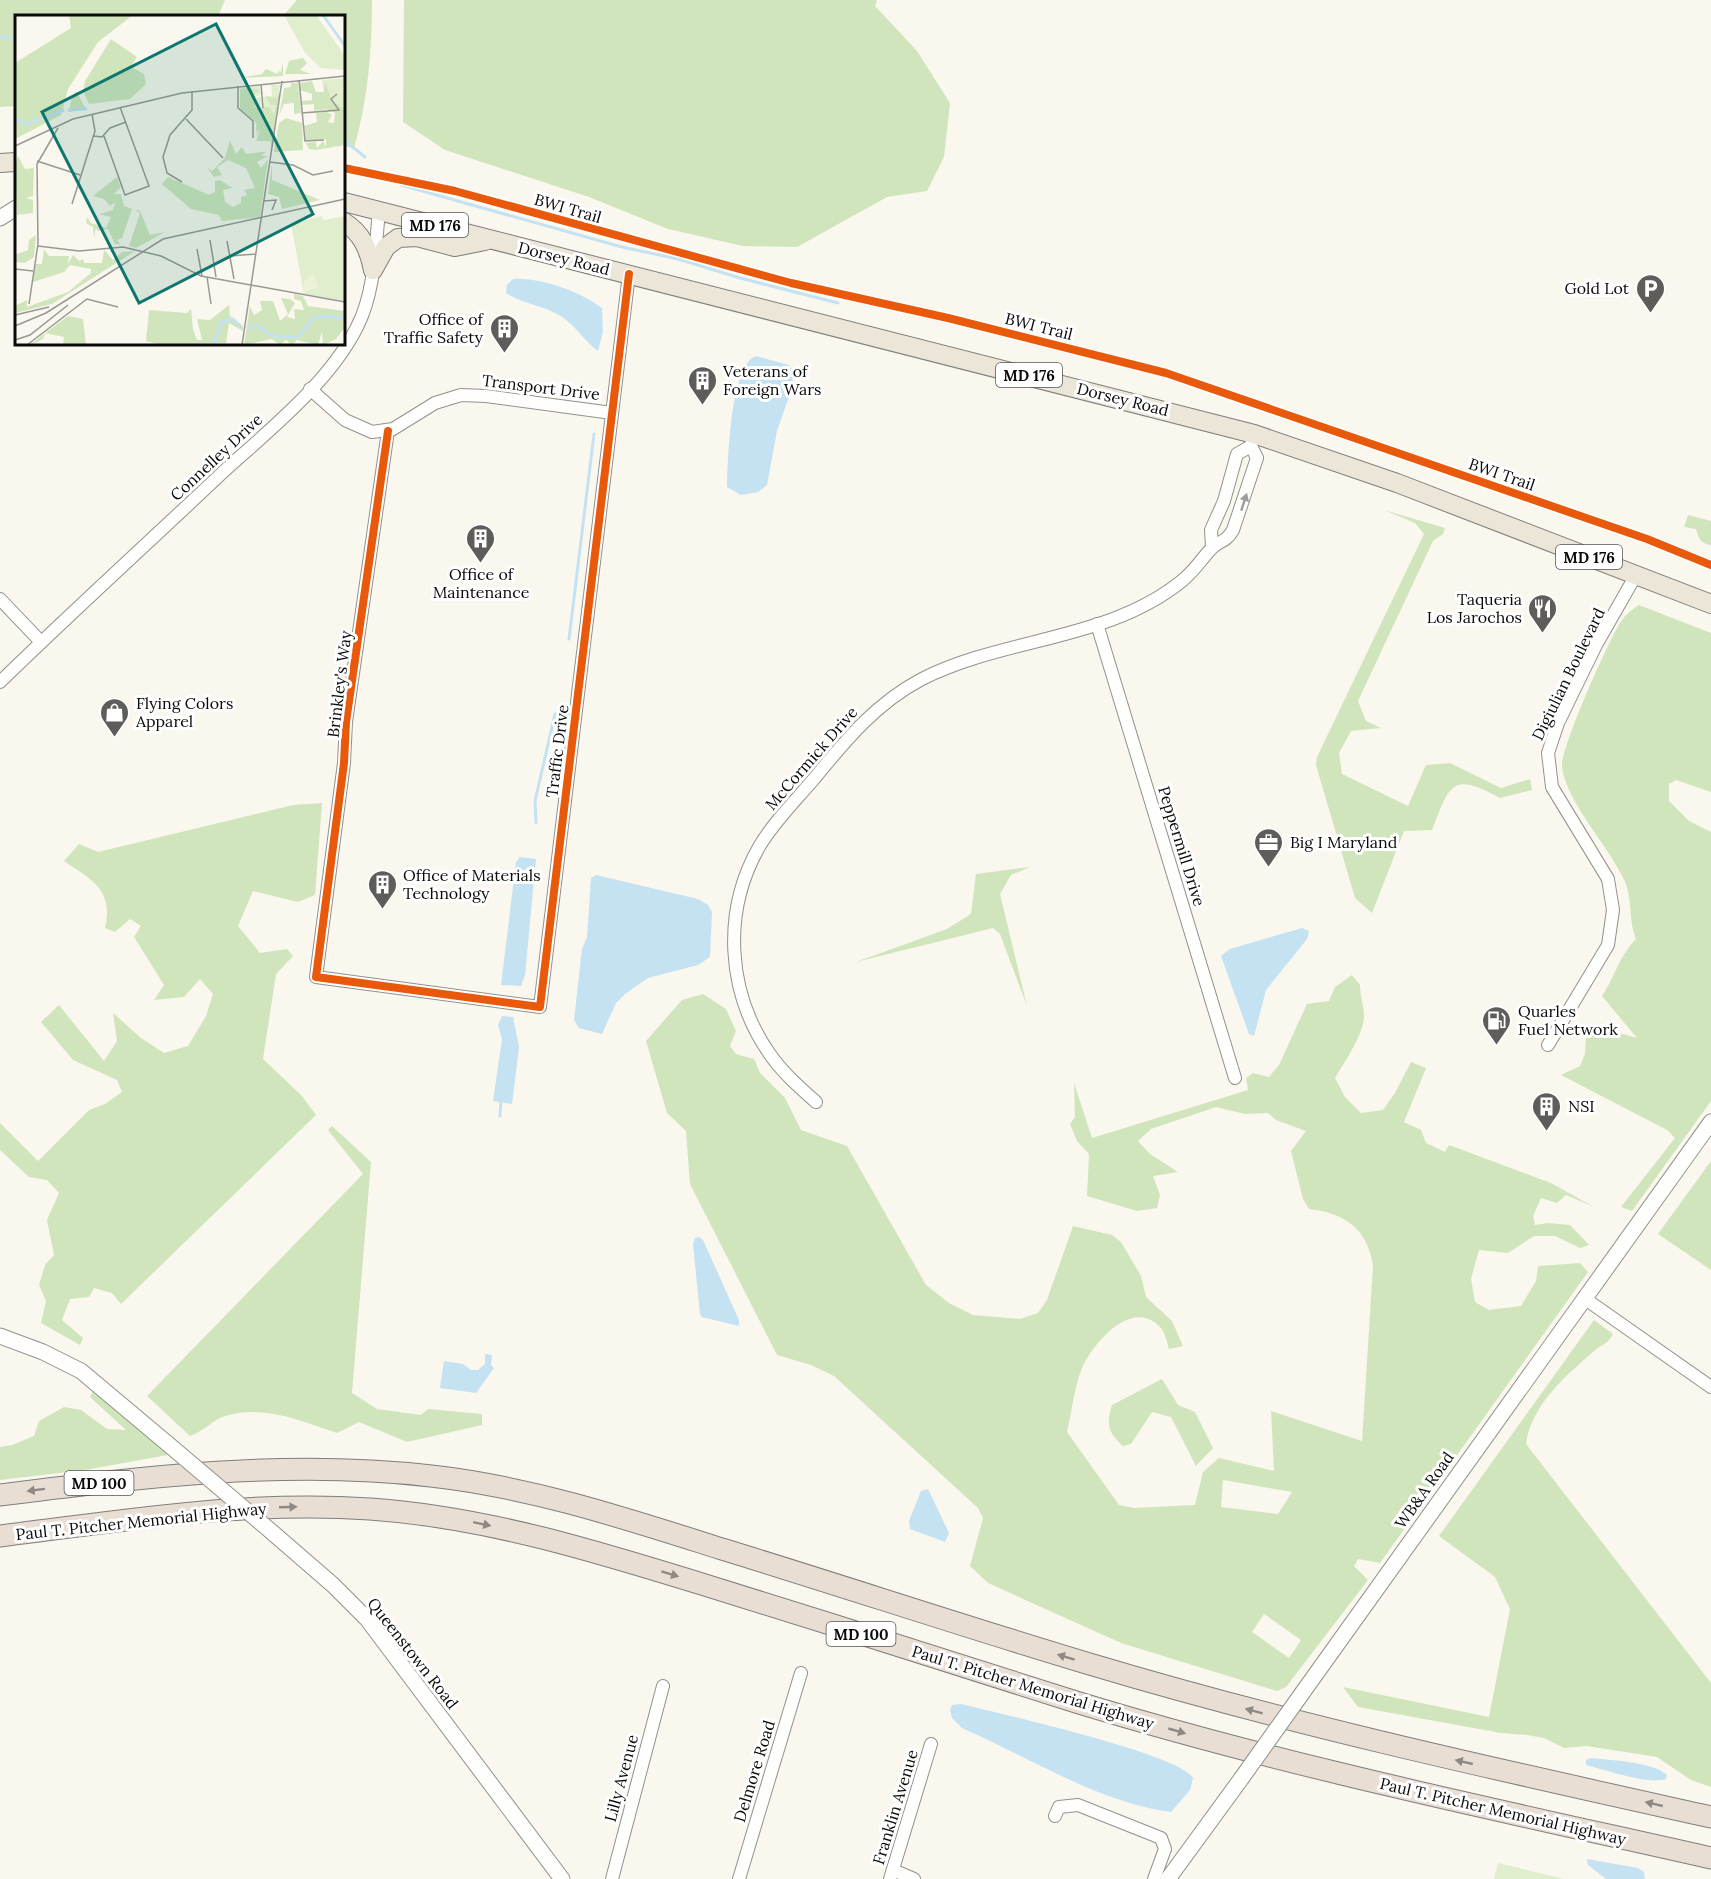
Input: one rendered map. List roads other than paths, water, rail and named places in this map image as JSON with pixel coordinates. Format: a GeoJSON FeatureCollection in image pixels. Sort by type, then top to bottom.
{"type":"FeatureCollection","features":[{"type":"Feature","properties":{"kind":"highway","name":"MD 100"},"geometry":{"type":"LineString","coordinates":[[0,1495],[183,1474],[254,1469],[378,1471],[489,1485],[625,1518],[1092,1665],[1238,1707],[1344,1734],[1711,1817]]}},
{"type":"Feature","properties":{"kind":"highway","name":"Paul T. Pitcher Memorial Highway"},"geometry":{"type":"LineString","coordinates":[[0,1536],[187,1513],[292,1507],[369,1509],[478,1523],[614,1557],[1081,1703],[1228,1745],[1398,1788],[1711,1858]]}},
{"type":"Feature","properties":{"kind":"main road","name":"Dorsey Road"},"geometry":{"type":"LineString","coordinates":[[345,202],[629,274],[1365,472],[1711,604]]}},
{"type":"Feature","properties":{"kind":"main road"},"geometry":{"type":"LineString","coordinates":[[345,223],[356,232],[365,245],[373,270]]}},
{"type":"Feature","properties":{"kind":"main road"},"geometry":{"type":"LineString","coordinates":[[373,270],[387,247],[398,238],[417,237],[455,247],[491,239]]}},
{"type":"Feature","properties":{"kind":"street"},"geometry":{"type":"LineString","coordinates":[[0,218],[15,209]]}},
{"type":"Feature","properties":{"kind":"street","name":"Connelley Drive"},"geometry":{"type":"LineString","coordinates":[[0,682],[310,389],[341,354],[358,325],[373,270],[379,211]]}},
{"type":"Feature","properties":{"kind":"street","name":"Traffic Drive"},"geometry":{"type":"LineString","coordinates":[[316,977],[540,1007],[629,274]]}},
{"type":"Feature","properties":{"kind":"street"},"geometry":{"type":"LineString","coordinates":[[310,389],[353,426],[372,432],[388,431]]}},
{"type":"Feature","properties":{"kind":"street","name":"Transport Drive"},"geometry":{"type":"LineString","coordinates":[[388,431],[435,403],[461,395],[486,396],[612,413]]}},
{"type":"Feature","properties":{"kind":"street","name":"Brinkley's Way"},"geometry":{"type":"LineString","coordinates":[[316,977],[344,763],[346,722],[388,431]]}},
{"type":"Feature","properties":{"kind":"street","name":"McCormick Drive"},"geometry":{"type":"LineString","coordinates":[[816,1102],[779,1066],[761,1040],[746,1006],[737,975],[734,939],[738,902],[760,847],[853,732],[879,708],[909,687],[952,666],[1097,624],[1130,612],[1165,594],[1193,571],[1212,547],[1227,541],[1238,519],[1257,458],[1252,440],[1237,454],[1224,501],[1211,530],[1212,547]]}},
{"type":"Feature","properties":{"kind":"street","name":"Digiulian Boulevard"},"geometry":{"type":"LineString","coordinates":[[1548,1045],[1608,945],[1613,910],[1608,879],[1552,787],[1548,753],[1558,723],[1596,645],[1636,575]]}},
{"type":"Feature","properties":{"kind":"street"},"geometry":{"type":"LineString","coordinates":[[0,599],[41,642]]}},
{"type":"Feature","properties":{"kind":"street","name":"Peppermill Drive"},"geometry":{"type":"LineString","coordinates":[[1097,624],[1235,1078]]}},
{"type":"Feature","properties":{"kind":"street","name":"WB&A Road"},"geometry":{"type":"LineString","coordinates":[[1168,1879],[1711,1122]]}},
{"type":"Feature","properties":{"kind":"street"},"geometry":{"type":"LineString","coordinates":[[1584,1298],[1711,1387]]}},
{"type":"Feature","properties":{"kind":"street","name":"Queenstown Road"},"geometry":{"type":"LineString","coordinates":[[0,1336],[58,1358],[81,1371],[333,1584],[367,1619],[562,1879]]}},
{"type":"Feature","properties":{"kind":"street","name":"Delmore Road"},"geometry":{"type":"LineString","coordinates":[[739,1879],[801,1673]]}},
{"type":"Feature","properties":{"kind":"street","name":"Lilly Avenue"},"geometry":{"type":"LineString","coordinates":[[612,1879],[663,1686]]}},
{"type":"Feature","properties":{"kind":"street","name":"Franklin Avenue"},"geometry":{"type":"LineString","coordinates":[[892,1875],[931,1744]]}},
{"type":"Feature","properties":{"kind":"street"},"geometry":{"type":"LineString","coordinates":[[1055,1816],[1059,1807],[1078,1805],[1161,1838],[1165,1849],[1154,1879]]}},
{"type":"Feature","properties":{"kind":"street"},"geometry":{"type":"LineString","coordinates":[[892,1875],[914,1879]]}},
{"type":"Feature","properties":{"kind":"water"},"geometry":{"type":"Polygon","coordinates":[[[513,279],[535,280],[560,287],[583,296],[602,308],[603,332],[598,351],[559,315],[506,293],[507,285],[513,279]]]}},
{"type":"Feature","properties":{"kind":"water"},"geometry":{"type":"Polygon","coordinates":[[[756,356],[789,365],[793,372],[792,388],[777,431],[767,485],[758,492],[741,495],[727,487],[732,415],[741,376],[747,363],[756,356]]]}},
{"type":"Feature","properties":{"kind":"water"},"geometry":{"type":"Polygon","coordinates":[[[520,857],[536,859],[525,975],[521,986],[501,985],[516,862],[520,857]]]}},
{"type":"Feature","properties":{"kind":"water"},"geometry":{"type":"Polygon","coordinates":[[[596,875],[698,899],[708,905],[712,912],[710,957],[698,965],[648,978],[625,994],[616,1003],[602,1034],[579,1028],[574,1020],[582,949],[587,937],[591,878],[596,875]]]}},
{"type":"Feature","properties":{"kind":"water"},"geometry":{"type":"Polygon","coordinates":[[[1302,928],[1309,931],[1307,939],[1266,990],[1254,1036],[1249,1034],[1221,956],[1230,949],[1302,928]]]}},
{"type":"Feature","properties":{"kind":"water"},"geometry":{"type":"Polygon","coordinates":[[[502,1016],[513,1017],[519,1047],[512,1104],[493,1101],[502,1039],[498,1025],[502,1016]]]}},
{"type":"Feature","properties":{"kind":"water"},"geometry":{"type":"Polygon","coordinates":[[[699,1237],[703,1240],[739,1320],[739,1326],[702,1317],[700,1314],[693,1244],[695,1238],[699,1237]]]}},
{"type":"Feature","properties":{"kind":"water"},"geometry":{"type":"Polygon","coordinates":[[[485,1354],[492,1355],[491,1365],[494,1368],[476,1393],[440,1388],[444,1361],[463,1364],[471,1370],[478,1370],[485,1364],[485,1354]]]}},
{"type":"Feature","properties":{"kind":"water"},"geometry":{"type":"Polygon","coordinates":[[[928,1489],[949,1533],[945,1542],[910,1529],[909,1521],[921,1491],[928,1489]]]}},
{"type":"Feature","properties":{"kind":"water"},"geometry":{"type":"Polygon","coordinates":[[[961,1704],[1086,1735],[1156,1758],[1181,1768],[1193,1778],[1190,1790],[1171,1812],[1144,1807],[1091,1789],[962,1728],[952,1718],[950,1710],[952,1705],[961,1704]]]}},
{"type":"Feature","properties":{"kind":"water"},"geometry":{"type":"Polygon","coordinates":[[[1591,1758],[1631,1762],[1652,1767],[1667,1775],[1666,1779],[1638,1779],[1586,1765],[1586,1760],[1591,1758]]]}},
{"type":"Feature","properties":{"kind":"water"},"geometry":{"type":"Polygon","coordinates":[[[1587,1859],[1638,1868],[1644,1872],[1645,1879],[1606,1879],[1588,1865],[1587,1859]]]}},
{"type":"Feature","properties":{"kind":"waterway"},"geometry":{"type":"LineString","coordinates":[[0,36],[15,39]]}},
{"type":"Feature","properties":{"kind":"waterway"},"geometry":{"type":"LineString","coordinates":[[345,141],[365,157]]}},
{"type":"Feature","properties":{"kind":"waterway"},"geometry":{"type":"LineString","coordinates":[[401,185],[622,247],[678,259],[740,278],[838,303]]}},
{"type":"Feature","properties":{"kind":"waterway"},"geometry":{"type":"LineString","coordinates":[[569,639],[594,434]]}},
{"type":"Feature","properties":{"kind":"waterway"},"geometry":{"type":"LineString","coordinates":[[536,823],[535,801],[555,714]]}},
{"type":"Feature","properties":{"kind":"waterway"},"geometry":{"type":"LineString","coordinates":[[500,1116],[501,1100]]}},
{"type":"Feature","properties":{"kind":"place","name":"Gold Lot"},"geometry":{"type":"Point","coordinates":[1650,314]}},
{"type":"Feature","properties":{"kind":"place","name":"Office of Traffic Safety"},"geometry":{"type":"Point","coordinates":[504,354]}},
{"type":"Feature","properties":{"kind":"place","name":"Veterans of Foreign Wars"},"geometry":{"type":"Point","coordinates":[702,406]}},
{"type":"Feature","properties":{"kind":"place","name":"Office of Maintenance"},"geometry":{"type":"Point","coordinates":[481,564]}},
{"type":"Feature","properties":{"kind":"place","name":"Taqueria Los Jarochos"},"geometry":{"type":"Point","coordinates":[1543,634]}},
{"type":"Feature","properties":{"kind":"place","name":"Flying Colors Apparel"},"geometry":{"type":"Point","coordinates":[115,738]}},
{"type":"Feature","properties":{"kind":"place","name":"Big I Maryland"},"geometry":{"type":"Point","coordinates":[1269,868]}},
{"type":"Feature","properties":{"kind":"place","name":"Office of Materials Technology"},"geometry":{"type":"Point","coordinates":[382,910]}},
{"type":"Feature","properties":{"kind":"place","name":"Quarles Fuel Network"},"geometry":{"type":"Point","coordinates":[1497,1046]}},
{"type":"Feature","properties":{"kind":"place","name":"NSI"},"geometry":{"type":"Point","coordinates":[1547,1132]}}]}
